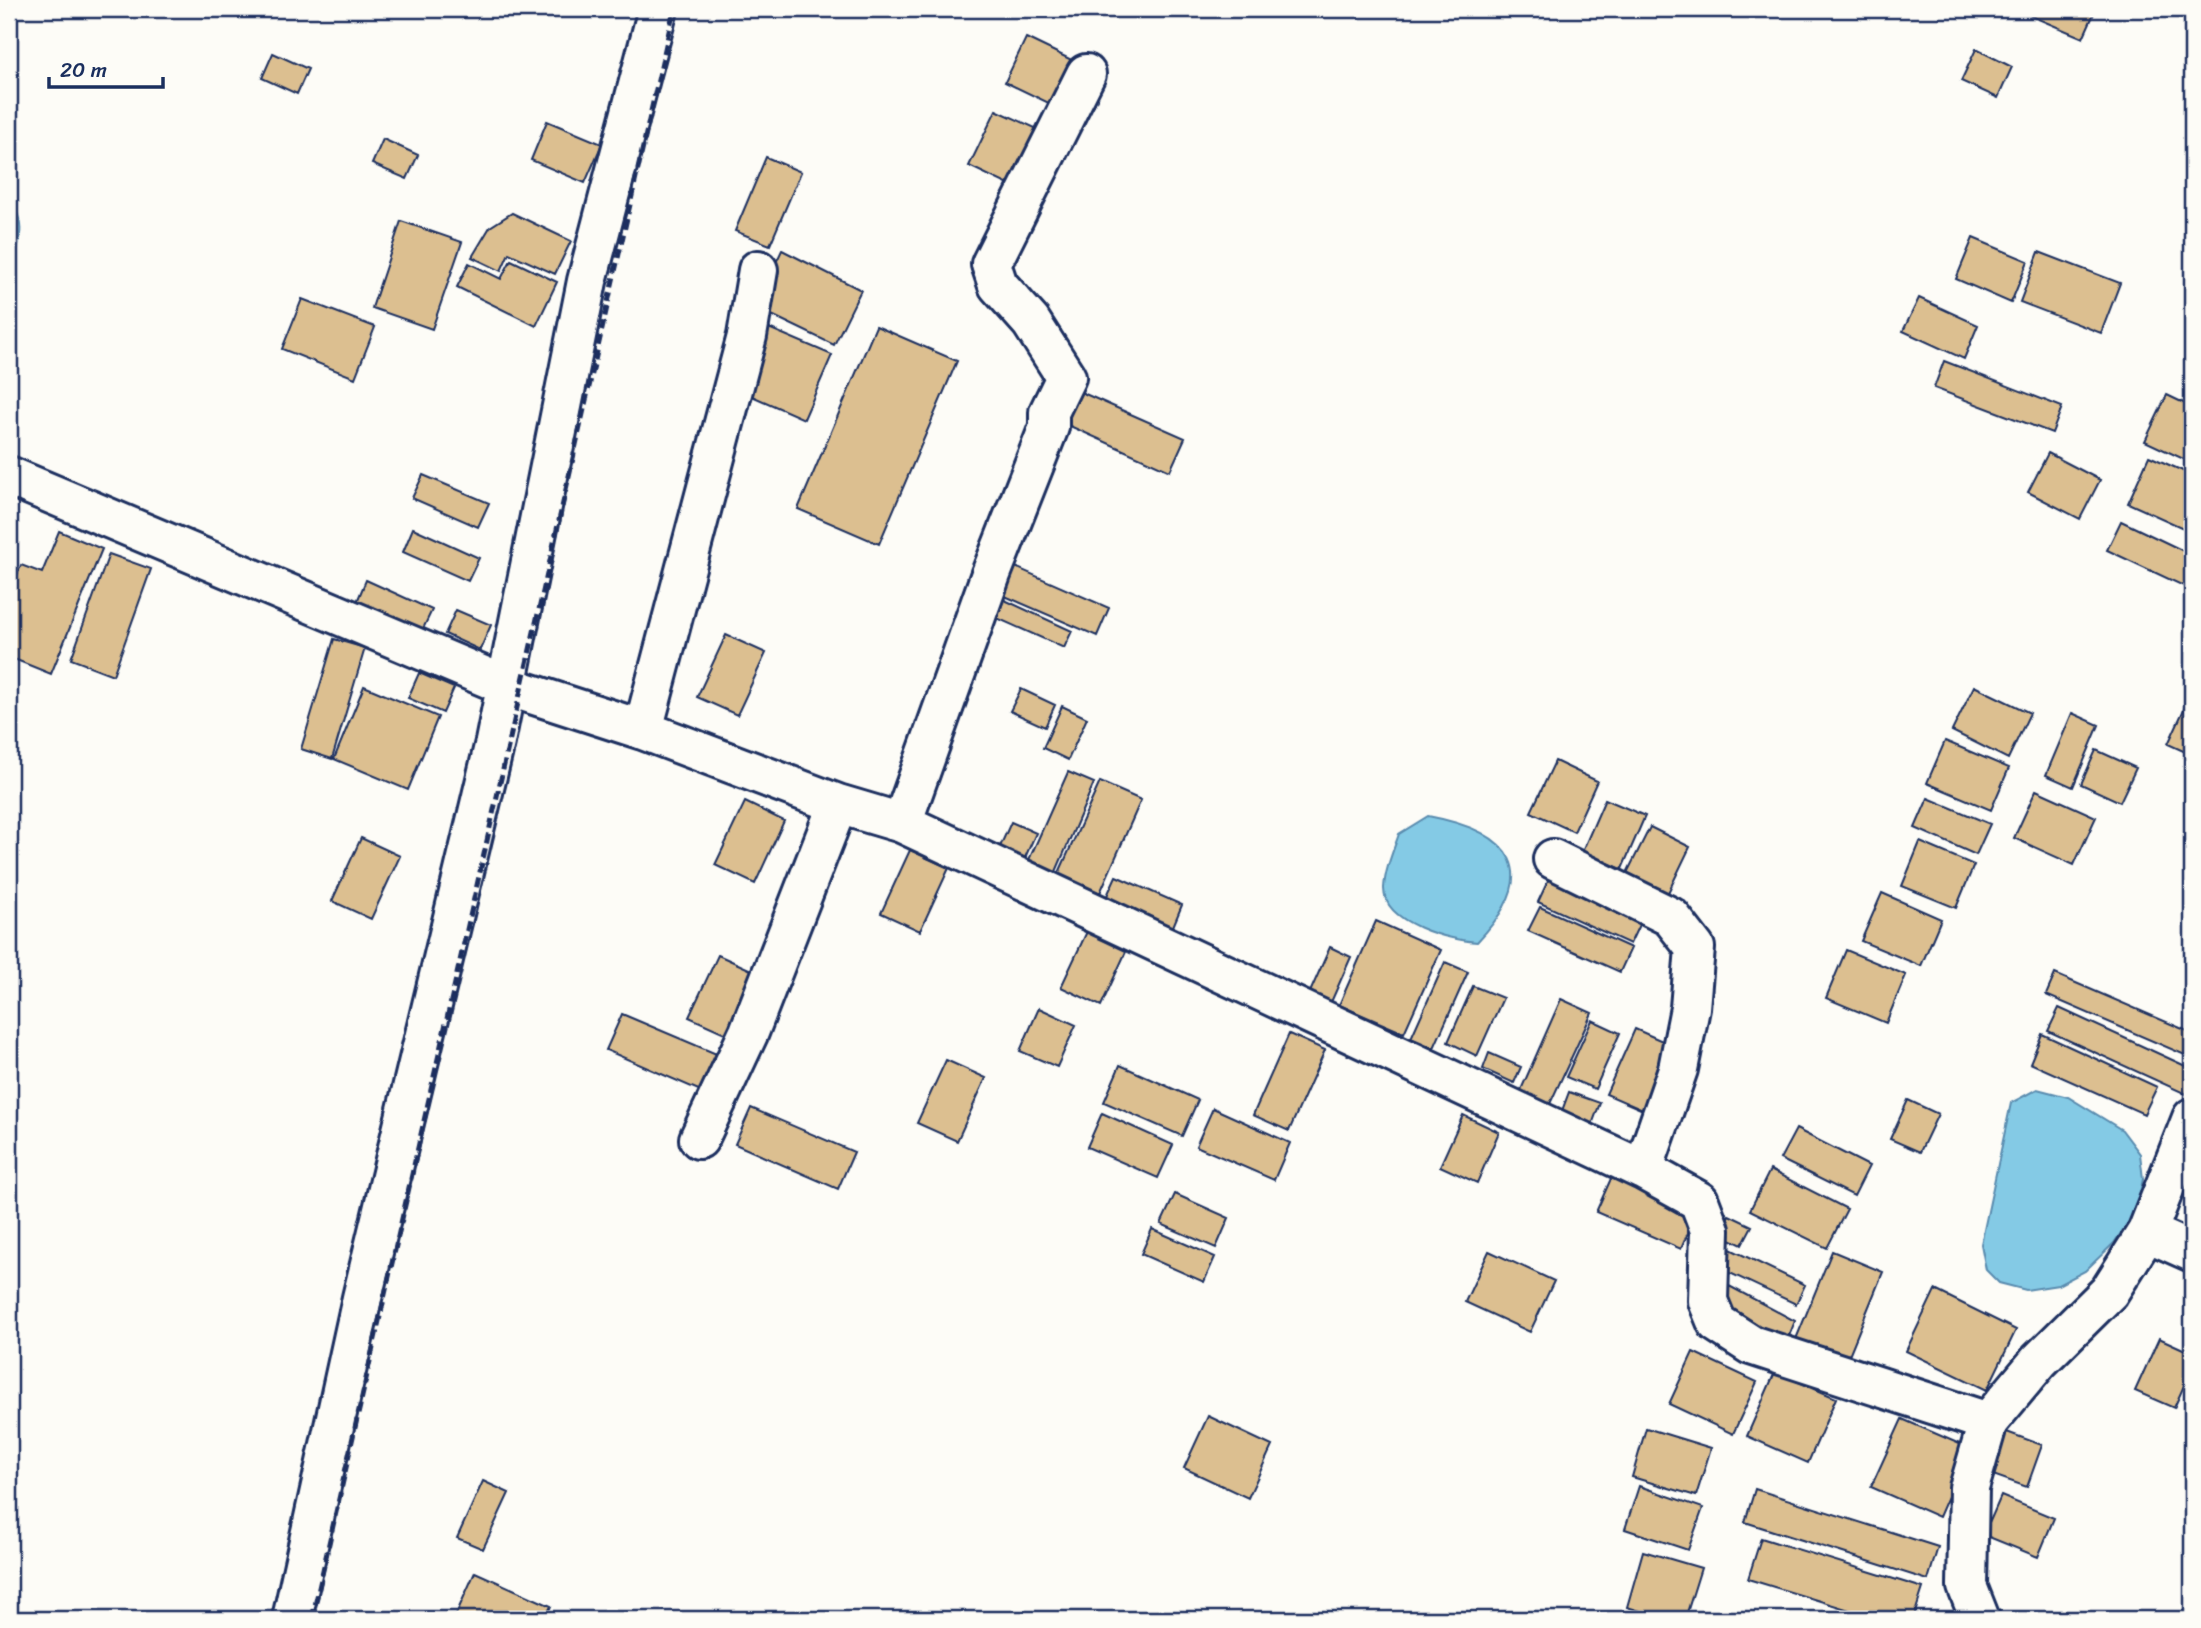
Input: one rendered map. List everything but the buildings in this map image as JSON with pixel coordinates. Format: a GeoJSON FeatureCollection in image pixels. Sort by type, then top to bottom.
{"type":"FeatureCollection","features":[{"type":"Feature","properties":{"kind":"street"},"geometry":{"type":"LineString","coordinates":[[292,1619],[362,1298],[507,686],[587,281],[658,9]]}},
{"type":"Feature","properties":{"kind":"street"},"geometry":{"type":"LineString","coordinates":[[902,823],[992,573],[1049,427],[1049,412],[1066,377],[1031,322],[998,285],[991,264],[1086,74]]}},
{"type":"Feature","properties":{"kind":"street"},"geometry":{"type":"LineString","coordinates":[[643,730],[747,336],[758,270]]}},
{"type":"Feature","properties":{"kind":"street"},"geometry":{"type":"LineString","coordinates":[[9,476],[507,686],[643,730],[838,804],[902,823],[1643,1170],[1699,1201],[1710,1230],[1708,1301],[1717,1323],[1751,1345],[1988,1422]]}},
{"type":"Feature","properties":{"kind":"street"},"geometry":{"type":"LineString","coordinates":[[699,1139],[748,1032],[838,804]]}},
{"type":"Feature","properties":{"kind":"street"},"geometry":{"type":"LineString","coordinates":[[1553,859],[1671,917],[1695,948],[1690,1008],[1678,1069],[1643,1170]]}},
{"type":"Feature","properties":{"kind":"street"},"geometry":{"type":"LineString","coordinates":[[1980,1619],[1967,1586],[1969,1488],[1988,1422],[2039,1361],[2109,1292],[2147,1232],[2192,1118]]}},
{"type":"Feature","properties":{"kind":"street"},"geometry":{"type":"LineString","coordinates":[[2147,1232],[2192,1252]]}},
{"type":"Feature","properties":{"kind":"water"},"geometry":{"type":"Polygon","coordinates":[[[9,203],[19,218],[20,236],[9,273],[9,203]]]}},
{"type":"Feature","properties":{"kind":"water"},"geometry":{"type":"Polygon","coordinates":[[[1428,816],[1458,823],[1481,833],[1499,845],[1510,859],[1513,876],[1509,895],[1497,917],[1477,942],[1451,938],[1420,928],[1394,911],[1387,901],[1384,888],[1386,874],[1399,834],[1428,816]]]}},
{"type":"Feature","properties":{"kind":"water"},"geometry":{"type":"Polygon","coordinates":[[[2037,1089],[2068,1097],[2122,1130],[2140,1154],[2143,1179],[2136,1211],[2114,1243],[2085,1271],[2058,1285],[2026,1290],[1999,1283],[1986,1270],[1981,1244],[2011,1103],[2037,1089]]]}},
{"type":"Feature","properties":{"kind":"railway"},"geometry":{"type":"LineString","coordinates":[[312,1619],[674,9]]}}]}
